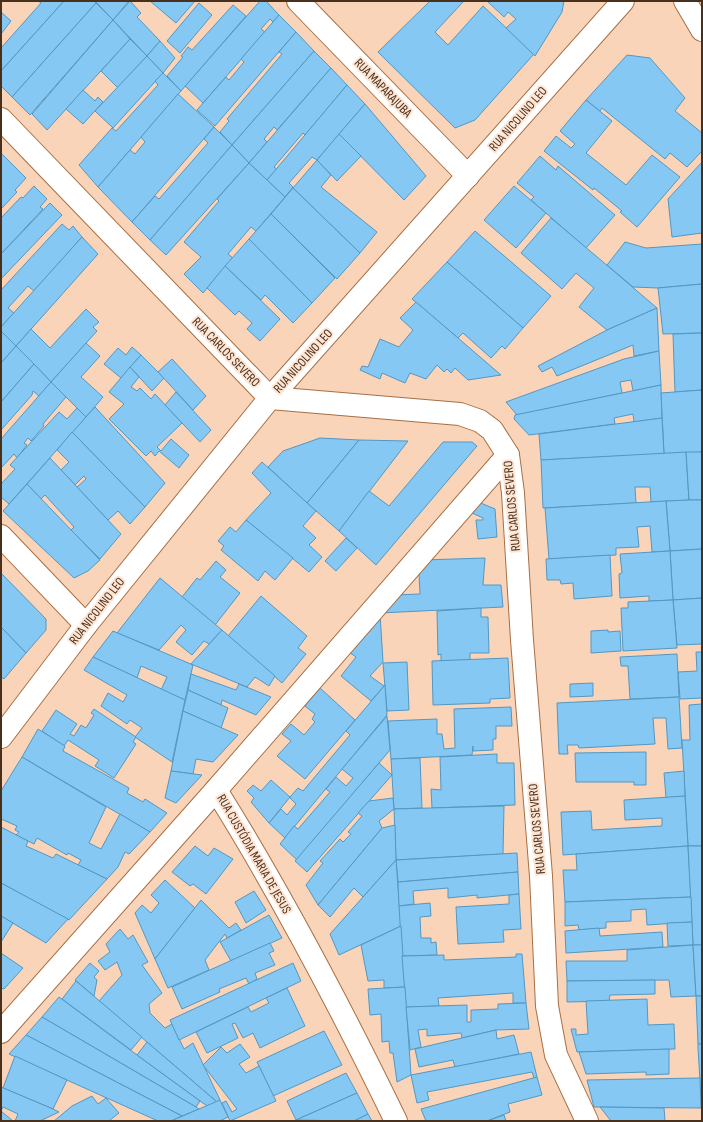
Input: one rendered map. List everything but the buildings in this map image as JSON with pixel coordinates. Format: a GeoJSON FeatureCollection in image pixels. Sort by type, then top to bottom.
{"type":"FeatureCollection","features":[{"type":"Feature","properties":{"kind":"street","name":"RUA MAPARAJUBA"},"geometry":{"type":"LineString","coordinates":[[298,1],[468,176]]}},
{"type":"Feature","properties":{"kind":"street","name":"RUA NICOLINO LEO"},"geometry":{"type":"LineString","coordinates":[[1,737],[86,625],[270,398],[623,1]]}},
{"type":"Feature","properties":{"kind":"street"},"geometry":{"type":"LineString","coordinates":[[684,1],[702,30]]}},
{"type":"Feature","properties":{"kind":"street","name":"RUA CARLOS SEVERO"},"geometry":{"type":"LineString","coordinates":[[1,119],[270,398],[460,414],[480,421],[492,430],[508,456],[513,493],[522,640],[541,876],[547,1006],[556,1054],[587,1121]]}},
{"type":"Feature","properties":{"kind":"street"},"geometry":{"type":"LineString","coordinates":[[216,790],[508,456]]}},
{"type":"Feature","properties":{"kind":"street"},"geometry":{"type":"LineString","coordinates":[[1,536],[86,625]]}},
{"type":"Feature","properties":{"kind":"street","name":"RUA CUSTÓDIA MARIA DE JESUS"},"geometry":{"type":"LineString","coordinates":[[1,1032],[216,790],[258,858],[322,974],[396,1121]]}}]}
